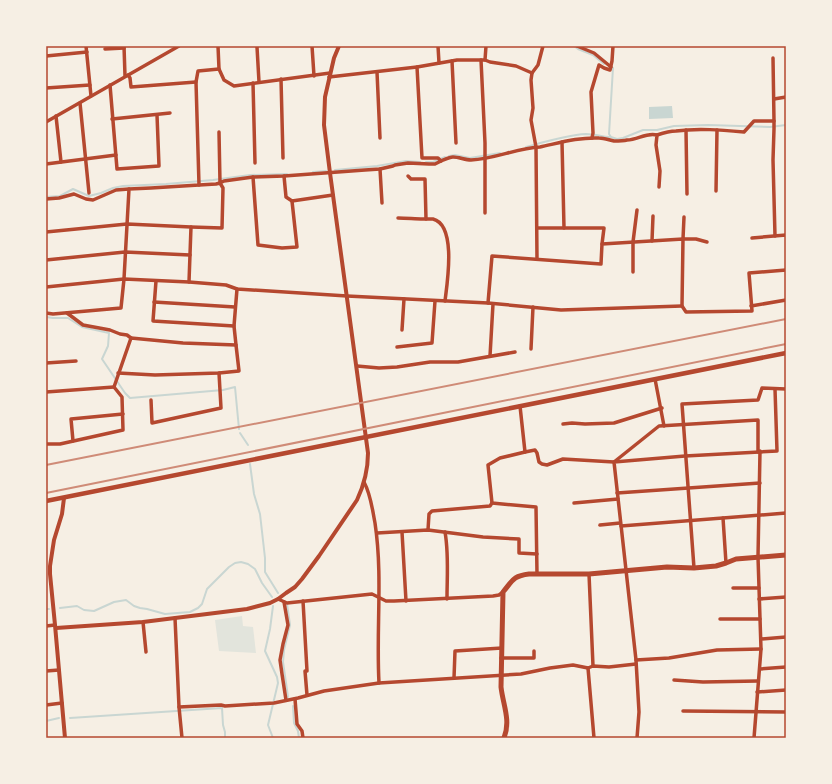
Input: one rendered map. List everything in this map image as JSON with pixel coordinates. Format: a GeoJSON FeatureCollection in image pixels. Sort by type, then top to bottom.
{"type":"FeatureCollection","features":[{"type":"Feature","properties":{"kind":"main road"},"geometry":{"type":"LineString","coordinates":[[46,501],[786,353]]}},
{"type":"Feature","properties":{"kind":"main road"},"geometry":{"type":"LineString","coordinates":[[504,738],[507,731],[507,717],[502,699],[501,674],[503,592],[511,581],[519,575],[589,574],[667,567],[694,568],[716,566],[736,559],[786,555]]}},
{"type":"Feature","properties":{"kind":"street"},"geometry":{"type":"LineString","coordinates":[[86,46],[91,96]]}},
{"type":"Feature","properties":{"kind":"street"},"geometry":{"type":"LineString","coordinates":[[46,122],[179,46]]}},
{"type":"Feature","properties":{"kind":"street"},"geometry":{"type":"LineString","coordinates":[[218,46],[219,69],[224,80],[234,86],[281,79],[377,72],[457,60],[483,60],[516,66],[532,73]]}},
{"type":"Feature","properties":{"kind":"street"},"geometry":{"type":"LineString","coordinates":[[312,46],[314,76]]}},
{"type":"Feature","properties":{"kind":"street"},"geometry":{"type":"LineString","coordinates":[[46,626],[55,627],[143,622],[248,609],[270,603],[278,599],[298,583],[319,556],[357,500],[364,482],[368,465],[368,453],[324,125],[326,97],[330,75],[334,58],[339,46]]}},
{"type":"Feature","properties":{"kind":"street"},"geometry":{"type":"LineString","coordinates":[[438,46],[439,63]]}},
{"type":"Feature","properties":{"kind":"street"},"geometry":{"type":"LineString","coordinates":[[485,213],[483,60],[486,46]]}},
{"type":"Feature","properties":{"kind":"street"},"geometry":{"type":"LineString","coordinates":[[538,259],[536,145],[530,120],[533,108],[532,73],[538,65],[543,46]]}},
{"type":"Feature","properties":{"kind":"street"},"geometry":{"type":"LineString","coordinates":[[577,46],[594,54],[611,67]]}},
{"type":"Feature","properties":{"kind":"street"},"geometry":{"type":"LineString","coordinates":[[611,67],[613,46]]}},
{"type":"Feature","properties":{"kind":"street"},"geometry":{"type":"LineString","coordinates":[[105,49],[124,47],[127,75],[130,78],[131,87],[196,82]]}},
{"type":"Feature","properties":{"kind":"street"},"geometry":{"type":"LineString","coordinates":[[257,47],[259,82]]}},
{"type":"Feature","properties":{"kind":"street"},"geometry":{"type":"LineString","coordinates":[[46,56],[87,52]]}},
{"type":"Feature","properties":{"kind":"street"},"geometry":{"type":"LineString","coordinates":[[773,58],[774,125],[772,160],[775,236]]}},
{"type":"Feature","properties":{"kind":"street"},"geometry":{"type":"LineString","coordinates":[[452,61],[456,143]]}},
{"type":"Feature","properties":{"kind":"street"},"geometry":{"type":"LineString","coordinates":[[592,136],[591,92],[599,65],[610,70],[611,67]]}},
{"type":"Feature","properties":{"kind":"street"},"geometry":{"type":"LineString","coordinates":[[417,67],[422,158],[438,158],[440,160]]}},
{"type":"Feature","properties":{"kind":"street"},"geometry":{"type":"LineString","coordinates":[[199,182],[196,82],[198,71],[219,69]]}},
{"type":"Feature","properties":{"kind":"street"},"geometry":{"type":"LineString","coordinates":[[377,72],[380,138]]}},
{"type":"Feature","properties":{"kind":"street"},"geometry":{"type":"LineString","coordinates":[[281,79],[283,158]]}},
{"type":"Feature","properties":{"kind":"street"},"geometry":{"type":"LineString","coordinates":[[253,83],[255,163]]}},
{"type":"Feature","properties":{"kind":"street"},"geometry":{"type":"LineString","coordinates":[[46,88],[90,85]]}},
{"type":"Feature","properties":{"kind":"street"},"geometry":{"type":"LineString","coordinates":[[110,85],[117,169],[159,166],[156,115]]}},
{"type":"Feature","properties":{"kind":"street"},"geometry":{"type":"LineString","coordinates":[[774,98],[786,97]]}},
{"type":"Feature","properties":{"kind":"street"},"geometry":{"type":"LineString","coordinates":[[80,103],[89,193]]}},
{"type":"Feature","properties":{"kind":"street"},"geometry":{"type":"LineString","coordinates":[[112,119],[170,114]]}},
{"type":"Feature","properties":{"kind":"street"},"geometry":{"type":"LineString","coordinates":[[56,116],[61,162]]}},
{"type":"Feature","properties":{"kind":"street"},"geometry":{"type":"LineString","coordinates":[[46,199],[59,198],[74,194],[86,199],[94,200],[116,190],[151,188],[199,182],[216,184],[220,181],[253,177],[380,169],[408,163],[435,164],[440,160],[454,157],[471,160],[536,145],[592,136],[615,141],[626,141],[645,134],[652,133],[657,135],[686,130],[744,132],[754,121],[774,125]]}},
{"type":"Feature","properties":{"kind":"street"},"geometry":{"type":"LineString","coordinates":[[686,130],[687,194]]}},
{"type":"Feature","properties":{"kind":"street"},"geometry":{"type":"LineString","coordinates":[[716,191],[717,130]]}},
{"type":"Feature","properties":{"kind":"street"},"geometry":{"type":"LineString","coordinates":[[46,232],[127,224],[222,228],[222,188],[220,181],[219,132]]}},
{"type":"Feature","properties":{"kind":"street"},"geometry":{"type":"LineString","coordinates":[[657,135],[656,145],[660,172],[659,187]]}},
{"type":"Feature","properties":{"kind":"street"},"geometry":{"type":"LineString","coordinates":[[562,142],[564,228]]}},
{"type":"Feature","properties":{"kind":"street"},"geometry":{"type":"LineString","coordinates":[[46,164],[116,155]]}},
{"type":"Feature","properties":{"kind":"street"},"geometry":{"type":"LineString","coordinates":[[380,169],[382,204]]}},
{"type":"Feature","properties":{"kind":"street"},"geometry":{"type":"LineString","coordinates":[[284,176],[286,198],[292,201],[333,195]]}},
{"type":"Feature","properties":{"kind":"street"},"geometry":{"type":"LineString","coordinates":[[408,176],[411,179],[425,180],[426,219]]}},
{"type":"Feature","properties":{"kind":"street"},"geometry":{"type":"LineString","coordinates":[[253,177],[258,245],[282,248],[297,247],[292,201]]}},
{"type":"Feature","properties":{"kind":"street"},"geometry":{"type":"LineString","coordinates":[[46,313],[54,314],[121,308],[129,189]]}},
{"type":"Feature","properties":{"kind":"street"},"geometry":{"type":"LineString","coordinates":[[633,272],[633,242],[637,210]]}},
{"type":"Feature","properties":{"kind":"street"},"geometry":{"type":"LineString","coordinates":[[652,241],[653,216]]}},
{"type":"Feature","properties":{"kind":"street"},"geometry":{"type":"LineString","coordinates":[[684,217],[682,306],[686,312],[752,311],[749,274],[786,270]]}},
{"type":"Feature","properties":{"kind":"street"},"geometry":{"type":"LineString","coordinates":[[398,218],[434,219],[440,224],[445,232],[449,256],[445,301]]}},
{"type":"Feature","properties":{"kind":"street"},"geometry":{"type":"LineString","coordinates":[[189,282],[191,227]]}},
{"type":"Feature","properties":{"kind":"street"},"geometry":{"type":"LineString","coordinates":[[488,303],[492,256],[601,264],[604,228],[537,228]]}},
{"type":"Feature","properties":{"kind":"street"},"geometry":{"type":"LineString","coordinates":[[752,238],[786,235]]}},
{"type":"Feature","properties":{"kind":"street"},"geometry":{"type":"LineString","coordinates":[[602,244],[696,239],[707,242]]}},
{"type":"Feature","properties":{"kind":"street"},"geometry":{"type":"LineString","coordinates":[[46,260],[125,252],[190,255]]}},
{"type":"Feature","properties":{"kind":"street"},"geometry":{"type":"LineString","coordinates":[[46,287],[124,279],[226,285],[237,289],[488,303],[561,310],[682,306]]}},
{"type":"Feature","properties":{"kind":"street"},"geometry":{"type":"LineString","coordinates":[[156,281],[153,321],[234,326]]}},
{"type":"Feature","properties":{"kind":"street"},"geometry":{"type":"LineString","coordinates":[[117,377],[239,371],[234,326],[237,289]]}},
{"type":"Feature","properties":{"kind":"street"},"geometry":{"type":"LineString","coordinates":[[402,330],[404,299]]}},
{"type":"Feature","properties":{"kind":"street"},"geometry":{"type":"LineString","coordinates":[[752,306],[786,300]]}},
{"type":"Feature","properties":{"kind":"street"},"geometry":{"type":"LineString","coordinates":[[397,347],[432,343],[435,301]]}},
{"type":"Feature","properties":{"kind":"street"},"geometry":{"type":"LineString","coordinates":[[154,302],[235,307]]}},
{"type":"Feature","properties":{"kind":"street"},"geometry":{"type":"LineString","coordinates":[[490,356],[493,304]]}},
{"type":"Feature","properties":{"kind":"street"},"geometry":{"type":"LineString","coordinates":[[531,349],[533,307]]}},
{"type":"Feature","properties":{"kind":"street"},"geometry":{"type":"LineString","coordinates":[[66,313],[83,325],[110,330],[127,335],[131,338],[183,343],[236,345]]}},
{"type":"Feature","properties":{"kind":"street"},"geometry":{"type":"LineString","coordinates":[[114,386],[131,338]]}},
{"type":"Feature","properties":{"kind":"street"},"geometry":{"type":"LineString","coordinates":[[356,366],[379,368],[430,362],[458,362],[515,352]]}},
{"type":"Feature","properties":{"kind":"street"},"geometry":{"type":"LineString","coordinates":[[46,363],[76,361]]}},
{"type":"Feature","properties":{"kind":"street"},"geometry":{"type":"LineString","coordinates":[[151,400],[152,423],[221,408],[219,373]]}},
{"type":"Feature","properties":{"kind":"street"},"geometry":{"type":"LineString","coordinates":[[655,379],[662,408],[664,426]]}},
{"type":"Feature","properties":{"kind":"street"},"geometry":{"type":"LineString","coordinates":[[46,392],[114,386]]}},
{"type":"Feature","properties":{"kind":"street"},"geometry":{"type":"LineString","coordinates":[[46,444],[60,444],[124,430],[122,397],[114,386]]}},
{"type":"Feature","properties":{"kind":"street"},"geometry":{"type":"LineString","coordinates":[[694,568],[682,404],[758,400],[762,388],[786,389]]}},
{"type":"Feature","properties":{"kind":"street"},"geometry":{"type":"LineString","coordinates":[[492,503],[488,465],[500,458],[535,450],[539,462],[547,465],[563,459],[614,462],[759,451],[777,451],[775,389]]}},
{"type":"Feature","properties":{"kind":"street"},"geometry":{"type":"LineString","coordinates":[[520,406],[525,452]]}},
{"type":"Feature","properties":{"kind":"street"},"geometry":{"type":"LineString","coordinates":[[563,424],[614,423],[662,408]]}},
{"type":"Feature","properties":{"kind":"street"},"geometry":{"type":"LineString","coordinates":[[73,441],[71,419],[123,414]]}},
{"type":"Feature","properties":{"kind":"street"},"geometry":{"type":"LineString","coordinates":[[614,462],[659,426],[758,420],[760,483],[758,557],[761,649],[754,738]]}},
{"type":"Feature","properties":{"kind":"street"},"geometry":{"type":"LineString","coordinates":[[614,462],[636,662],[638,712],[637,738]]}},
{"type":"Feature","properties":{"kind":"street"},"geometry":{"type":"LineString","coordinates":[[364,482],[371,500],[379,558],[379,683]]}},
{"type":"Feature","properties":{"kind":"street"},"geometry":{"type":"LineString","coordinates":[[617,493],[760,483]]}},
{"type":"Feature","properties":{"kind":"street"},"geometry":{"type":"LineString","coordinates":[[64,498],[62,514],[54,540],[50,574],[65,738]]}},
{"type":"Feature","properties":{"kind":"street"},"geometry":{"type":"LineString","coordinates":[[574,503],[618,499]]}},
{"type":"Feature","properties":{"kind":"street"},"geometry":{"type":"LineString","coordinates":[[428,530],[429,514],[432,511],[490,506],[492,503],[536,507],[537,574]]}},
{"type":"Feature","properties":{"kind":"street"},"geometry":{"type":"LineString","coordinates":[[600,525],[786,513]]}},
{"type":"Feature","properties":{"kind":"street"},"geometry":{"type":"LineString","coordinates":[[723,518],[726,563]]}},
{"type":"Feature","properties":{"kind":"street"},"geometry":{"type":"LineString","coordinates":[[376,533],[428,530],[484,537],[519,539],[519,553],[537,554]]}},
{"type":"Feature","properties":{"kind":"street"},"geometry":{"type":"LineString","coordinates":[[402,532],[406,601]]}},
{"type":"Feature","properties":{"kind":"street"},"geometry":{"type":"LineString","coordinates":[[445,532],[448,562],[447,599]]}},
{"type":"Feature","properties":{"kind":"street"},"geometry":{"type":"LineString","coordinates":[[589,574],[594,666]]}},
{"type":"Feature","properties":{"kind":"street"},"geometry":{"type":"LineString","coordinates":[[733,588],[759,588]]}},
{"type":"Feature","properties":{"kind":"street"},"geometry":{"type":"LineString","coordinates":[[278,599],[287,603],[372,594],[386,601],[406,601],[493,596],[499,595],[503,592]]}},
{"type":"Feature","properties":{"kind":"street"},"geometry":{"type":"LineString","coordinates":[[760,599],[786,598]]}},
{"type":"Feature","properties":{"kind":"street"},"geometry":{"type":"LineString","coordinates":[[303,601],[307,696]]}},
{"type":"Feature","properties":{"kind":"street"},"geometry":{"type":"LineString","coordinates":[[284,602],[288,625],[280,660],[286,700]]}},
{"type":"Feature","properties":{"kind":"street"},"geometry":{"type":"LineString","coordinates":[[175,618],[182,738]]}},
{"type":"Feature","properties":{"kind":"street"},"geometry":{"type":"LineString","coordinates":[[720,619],[760,619]]}},
{"type":"Feature","properties":{"kind":"street"},"geometry":{"type":"LineString","coordinates":[[143,622],[146,652]]}},
{"type":"Feature","properties":{"kind":"street"},"geometry":{"type":"LineString","coordinates":[[761,639],[786,637]]}},
{"type":"Feature","properties":{"kind":"street"},"geometry":{"type":"LineString","coordinates":[[454,678],[456,651],[502,648]]}},
{"type":"Feature","properties":{"kind":"street"},"geometry":{"type":"LineString","coordinates":[[180,709],[221,705],[273,703],[324,691],[379,683],[501,674],[521,674],[573,665],[588,668],[594,666],[609,667],[717,650],[761,649]]}},
{"type":"Feature","properties":{"kind":"street"},"geometry":{"type":"LineString","coordinates":[[501,658],[534,658],[534,651]]}},
{"type":"Feature","properties":{"kind":"street"},"geometry":{"type":"LineString","coordinates":[[760,669],[786,667]]}},
{"type":"Feature","properties":{"kind":"street"},"geometry":{"type":"LineString","coordinates":[[588,668],[594,738]]}},
{"type":"Feature","properties":{"kind":"street"},"geometry":{"type":"LineString","coordinates":[[46,671],[59,670]]}},
{"type":"Feature","properties":{"kind":"street"},"geometry":{"type":"LineString","coordinates":[[674,680],[703,682],[758,681]]}},
{"type":"Feature","properties":{"kind":"street"},"geometry":{"type":"LineString","coordinates":[[757,692],[786,690]]}},
{"type":"Feature","properties":{"kind":"street"},"geometry":{"type":"LineString","coordinates":[[295,699],[297,724],[302,730],[303,738]]}},
{"type":"Feature","properties":{"kind":"street"},"geometry":{"type":"LineString","coordinates":[[46,705],[62,703]]}},
{"type":"Feature","properties":{"kind":"street"},"geometry":{"type":"LineString","coordinates":[[683,711],[786,712]]}},
{"type":"Feature","properties":{"kind":"shaded area"},"geometry":{"type":"Polygon","coordinates":[[[672,106],[673,118],[649,119],[649,107],[672,106]]]}},
{"type":"Feature","properties":{"kind":"shaded area"},"geometry":{"type":"Polygon","coordinates":[[[242,616],[243,626],[253,627],[256,653],[219,651],[215,620],[242,616]]]}},
{"type":"Feature","properties":{"kind":"waterway"},"geometry":{"type":"LineString","coordinates":[[574,46],[593,55],[604,64]]}},
{"type":"Feature","properties":{"kind":"waterway"},"geometry":{"type":"LineString","coordinates":[[613,68],[609,134],[611,137],[617,139],[643,130],[657,130],[674,126],[708,125],[770,127],[786,125]]}},
{"type":"Feature","properties":{"kind":"waterway"},"geometry":{"type":"LineString","coordinates":[[526,147],[555,139],[578,135],[589,134],[611,137]]}},
{"type":"Feature","properties":{"kind":"waterway"},"geometry":{"type":"LineString","coordinates":[[449,156],[455,155],[470,158],[500,153]]}},
{"type":"Feature","properties":{"kind":"waterway"},"geometry":{"type":"LineString","coordinates":[[426,162],[433,162],[445,157]]}},
{"type":"Feature","properties":{"kind":"waterway"},"geometry":{"type":"LineString","coordinates":[[335,170],[377,166],[406,161],[420,162]]}},
{"type":"Feature","properties":{"kind":"waterway"},"geometry":{"type":"LineString","coordinates":[[313,172],[326,171]]}},
{"type":"Feature","properties":{"kind":"waterway"},"geometry":{"type":"LineString","coordinates":[[46,197],[60,196],[73,189],[89,196],[123,186],[213,180],[250,175],[287,174]]}},
{"type":"Feature","properties":{"kind":"waterway"},"geometry":{"type":"LineString","coordinates":[[46,317],[68,318],[82,327],[109,333],[108,346],[102,359],[130,398],[223,390],[235,387],[239,429]]}},
{"type":"Feature","properties":{"kind":"waterway"},"geometry":{"type":"LineString","coordinates":[[240,433],[248,445]]}},
{"type":"Feature","properties":{"kind":"waterway"},"geometry":{"type":"LineString","coordinates":[[250,464],[254,494],[260,514],[265,558],[265,572],[278,593]]}},
{"type":"Feature","properties":{"kind":"waterway"},"geometry":{"type":"LineString","coordinates":[[60,608],[77,606],[84,610],[94,611],[114,602],[126,600],[134,606],[165,614],[190,612],[202,604],[207,589],[229,567],[235,563],[241,562],[248,564],[255,569],[262,583],[272,597]]}},
{"type":"Feature","properties":{"kind":"waterway"},"geometry":{"type":"LineString","coordinates":[[287,604],[290,625],[284,650],[283,662],[288,697]]}},
{"type":"Feature","properties":{"kind":"waterway"},"geometry":{"type":"LineString","coordinates":[[273,606],[265,651],[277,677],[278,683],[268,725],[273,738]]}},
{"type":"Feature","properties":{"kind":"waterway"},"geometry":{"type":"LineString","coordinates":[[293,706],[294,723],[298,731],[299,738]]}},
{"type":"Feature","properties":{"kind":"waterway"},"geometry":{"type":"LineString","coordinates":[[70,718],[222,708],[225,738]]}},
{"type":"Feature","properties":{"kind":"waterway"},"geometry":{"type":"LineString","coordinates":[[46,721],[59,718]]}},
{"type":"Feature","properties":{"kind":"railway"},"geometry":{"type":"LineString","coordinates":[[46,465],[786,319]]}},
{"type":"Feature","properties":{"kind":"railway"},"geometry":{"type":"LineString","coordinates":[[46,493],[786,344]]}}]}
